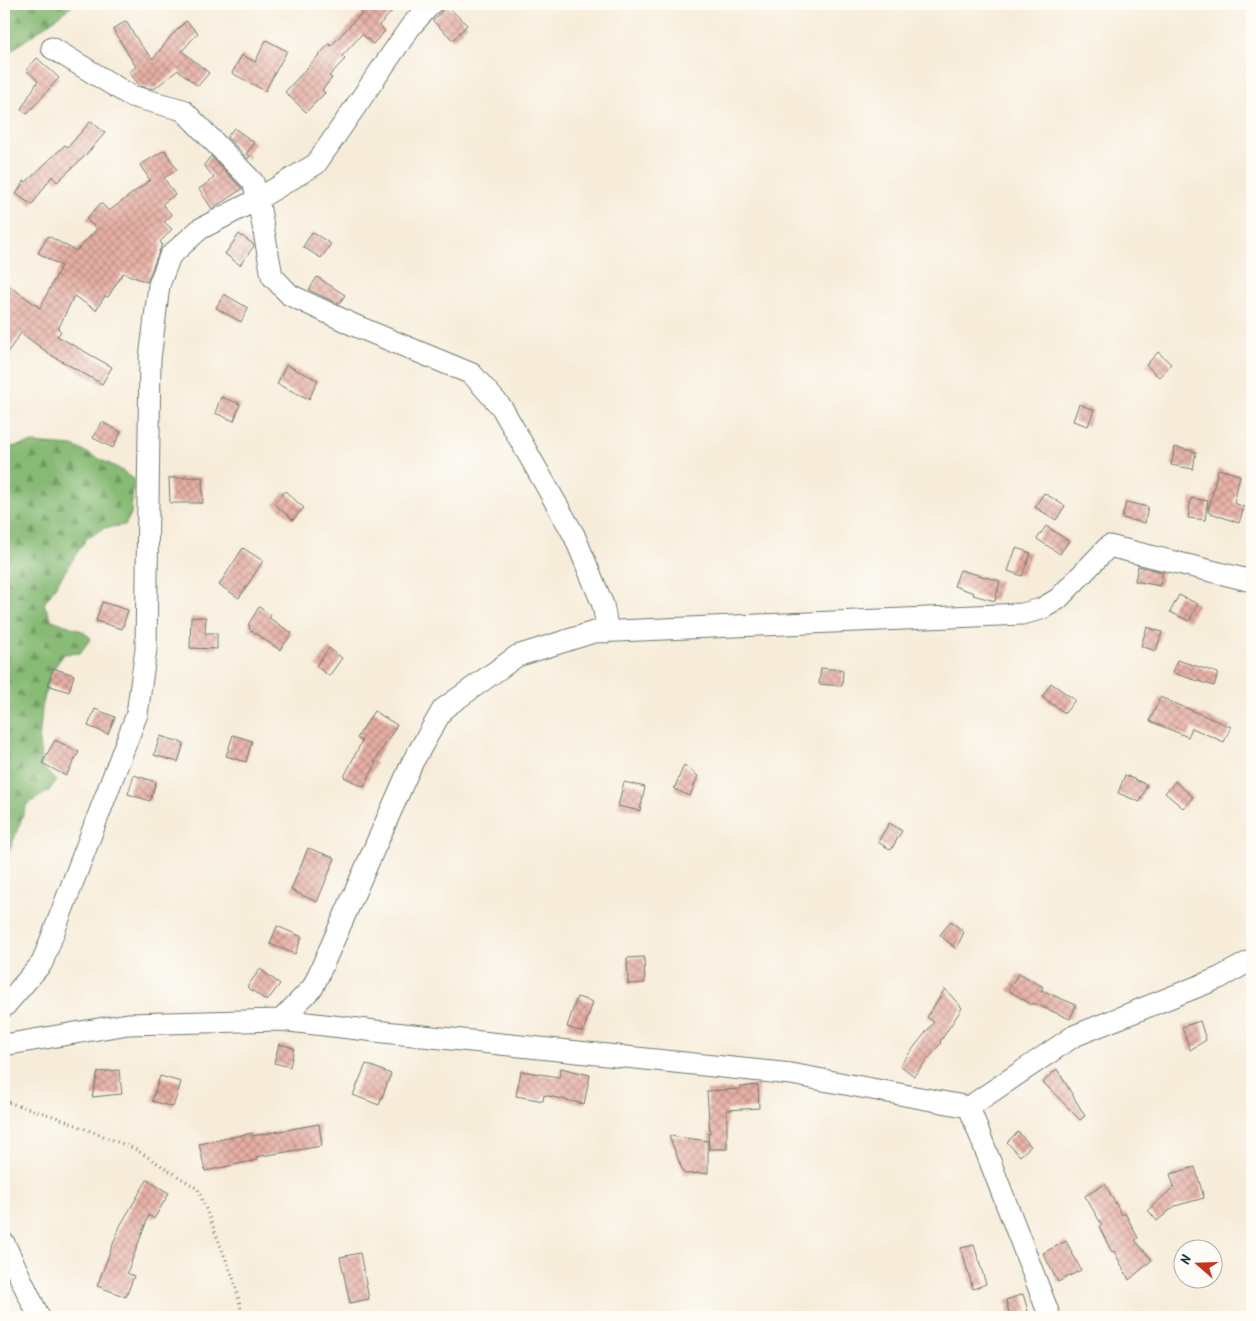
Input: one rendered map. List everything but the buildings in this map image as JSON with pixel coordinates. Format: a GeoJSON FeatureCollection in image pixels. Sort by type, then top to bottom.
{"type":"FeatureCollection","features":[{"type":"Feature","properties":{"kind":"street"},"geometry":{"type":"LineString","coordinates":[[4,1007],[42,963],[137,714],[146,649],[150,359],[159,285],[170,256],[200,229],[316,164],[411,26],[431,4]]}},
{"type":"Feature","properties":{"kind":"street"},"geometry":{"type":"LineString","coordinates":[[52,48],[131,96],[184,110],[253,182],[258,198],[272,276],[290,294],[356,326],[472,374],[502,408],[574,535],[603,605],[608,632]]}},
{"type":"Feature","properties":{"kind":"street"},"geometry":{"type":"LineString","coordinates":[[281,1020],[313,987],[412,763],[444,709],[517,656],[594,632],[1022,614],[1040,609],[1058,599],[1109,546],[1252,581]]}},
{"type":"Feature","properties":{"kind":"street"},"geometry":{"type":"LineString","coordinates":[[4,1045],[128,1024],[281,1020],[791,1074],[969,1107],[1074,1036],[1219,978],[1252,960]]}},
{"type":"Feature","properties":{"kind":"street"},"geometry":{"type":"LineString","coordinates":[[969,1107],[1050,1317]]}},
{"type":"Feature","properties":{"kind":"street"},"geometry":{"type":"LineString","coordinates":[[4,1243],[39,1317]]}},
{"type":"Feature","properties":{"kind":"path"},"geometry":{"type":"LineString","coordinates":[[4,1101],[56,1117],[135,1149],[198,1190],[234,1280],[243,1317]]}},
{"type":"Feature","properties":{"kind":"green space"},"geometry":{"type":"Polygon","coordinates":[[[4,4],[75,4],[4,56],[4,4]]]}},
{"type":"Feature","properties":{"kind":"green space"},"geometry":{"type":"Polygon","coordinates":[[[32,443],[73,446],[118,468],[134,479],[131,514],[125,525],[104,528],[86,539],[44,604],[52,620],[82,631],[91,638],[80,653],[64,654],[50,674],[42,708],[39,742],[42,767],[56,781],[48,792],[27,804],[10,850],[4,860],[4,655],[6,649],[4,635],[4,448],[32,443]]]}}]}
